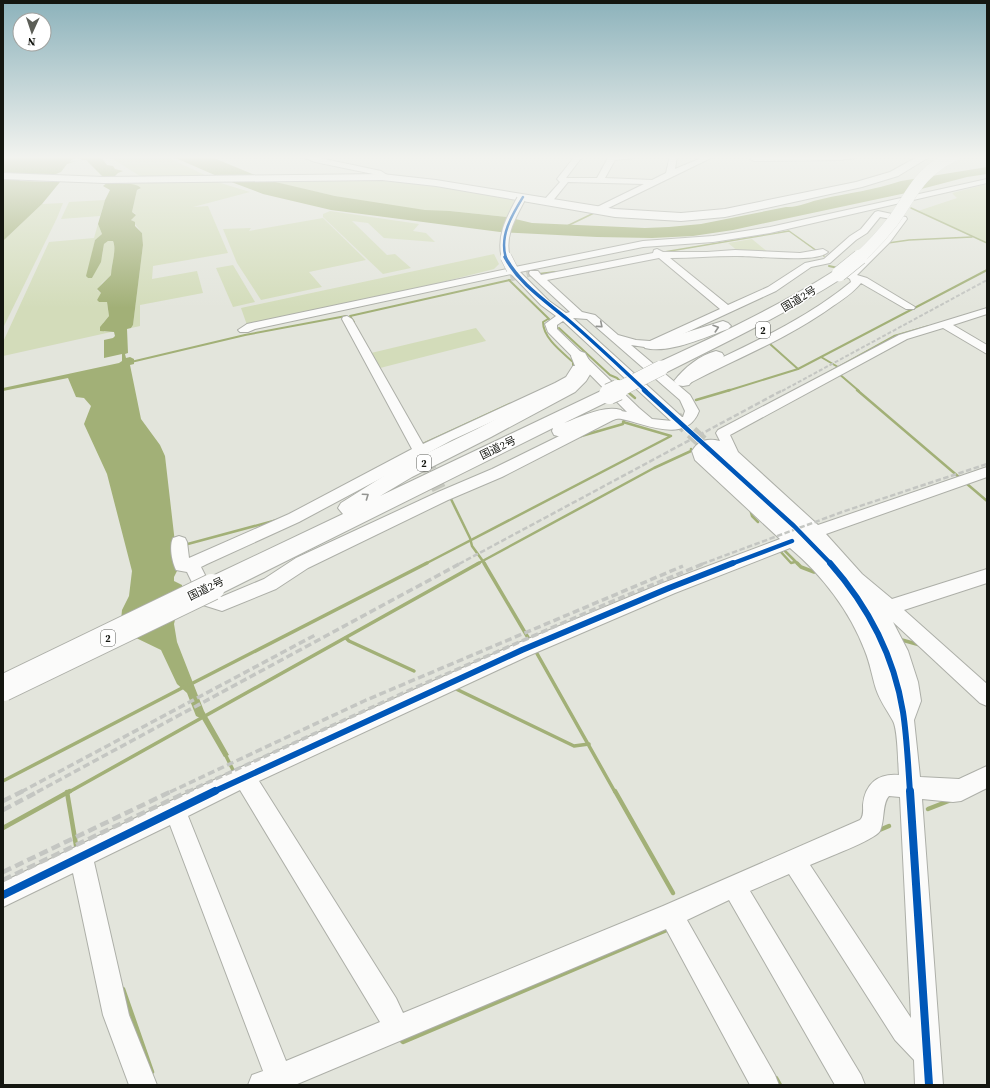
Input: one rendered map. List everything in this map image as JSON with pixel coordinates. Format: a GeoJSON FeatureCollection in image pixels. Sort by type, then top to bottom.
{"type":"FeatureCollection","features":[{"type":"Feature","properties":{"kind":"highway"},"geometry":{"type":"LineString","coordinates":[[580,207],[664,217],[725,213],[753,207]]}},
{"type":"Feature","properties":{"kind":"highway","name":"国道2号"},"geometry":{"type":"LineString","coordinates":[[3,688],[326,530],[759,322],[849,273],[892,222],[902,207]]}},
{"type":"Feature","properties":{"kind":"highway","name":"2"},"geometry":{"type":"LineString","coordinates":[[683,381],[690,372],[697,367],[782,319],[849,273]]}},
{"type":"Feature","properties":{"kind":"highway","name":"2"},"geometry":{"type":"LineString","coordinates":[[651,345],[670,343],[750,317],[788,301],[805,296]]}},
{"type":"Feature","properties":{"kind":"highway","name":"2"},"geometry":{"type":"LineString","coordinates":[[250,567],[405,472],[484,433],[569,388],[576,383],[584,373],[584,365],[579,356]]}},
{"type":"Feature","properties":{"kind":"highway","name":"2"},"geometry":{"type":"LineString","coordinates":[[326,530],[359,522],[556,433],[593,419],[615,414]]}},
{"type":"Feature","properties":{"kind":"street"},"geometry":{"type":"LineString","coordinates":[[523,207],[514,230],[511,243],[512,255],[521,272],[559,319],[676,418]]}},
{"type":"Feature","properties":{"kind":"street"},"geometry":{"type":"LineString","coordinates":[[598,210],[604,207]]}},
{"type":"Feature","properties":{"kind":"street"},"geometry":{"type":"LineString","coordinates":[[447,285],[505,267],[646,244],[713,239],[770,230],[876,207]]}},
{"type":"Feature","properties":{"kind":"street"},"geometry":{"type":"LineString","coordinates":[[613,336],[635,343],[651,345],[772,289],[808,265],[827,261],[853,238],[864,231],[878,214],[903,219],[887,240],[849,273]]}},
{"type":"Feature","properties":{"kind":"street"},"geometry":{"type":"LineString","coordinates":[[646,244],[661,254],[727,310]]}},
{"type":"Feature","properties":{"kind":"street"},"geometry":{"type":"LineString","coordinates":[[521,272],[661,254],[707,255],[741,253],[800,256],[839,250]]}},
{"type":"Feature","properties":{"kind":"street"},"geometry":{"type":"LineString","coordinates":[[244,330],[251,326],[447,285],[568,262],[584,255]]}},
{"type":"Feature","properties":{"kind":"street"},"geometry":{"type":"LineString","coordinates":[[814,264],[849,273],[910,307]]}},
{"type":"Feature","properties":{"kind":"street"},"geometry":{"type":"LineString","coordinates":[[521,272],[578,314],[591,317],[685,398]]}},
{"type":"Feature","properties":{"kind":"street"},"geometry":{"type":"LineString","coordinates":[[732,454],[723,433],[836,371],[903,337],[987,311]]}},
{"type":"Feature","properties":{"kind":"street"},"geometry":{"type":"LineString","coordinates":[[578,314],[559,319],[551,324],[552,330],[634,411],[646,420]]}},
{"type":"Feature","properties":{"kind":"street"},"geometry":{"type":"LineString","coordinates":[[347,318],[420,451]]}},
{"type":"Feature","properties":{"kind":"street"},"geometry":{"type":"LineString","coordinates":[[944,324],[987,350]]}},
{"type":"Feature","properties":{"kind":"street"},"geometry":{"type":"LineString","coordinates":[[180,545],[182,565],[192,565],[201,559],[294,518],[420,451],[571,380],[577,367],[575,360],[558,343],[561,339]]}},
{"type":"Feature","properties":{"kind":"street"},"geometry":{"type":"LineString","coordinates":[[192,565],[209,600],[222,604],[270,584],[302,563],[441,493],[497,472],[615,414],[630,416],[667,426],[678,425],[685,422],[691,417],[692,411],[682,390],[683,381]]}},
{"type":"Feature","properties":{"kind":"street"},"geometry":{"type":"LineString","coordinates":[[711,444],[720,446],[732,454],[815,532],[856,579],[879,613],[904,669],[911,699],[909,709],[904,718],[892,704],[873,649],[846,599],[821,566],[807,552],[792,541],[700,457],[699,451],[703,446],[711,444]]}},
{"type":"Feature","properties":{"kind":"street"},"geometry":{"type":"LineString","coordinates":[[710,449],[821,553],[852,590],[863,606],[884,644],[898,686],[904,718],[910,787],[929,1085]]}},
{"type":"Feature","properties":{"kind":"street"},"geometry":{"type":"LineString","coordinates":[[815,532],[987,472]]}},
{"type":"Feature","properties":{"kind":"street"},"geometry":{"type":"LineString","coordinates":[[3,895],[82,860],[243,780],[529,647],[669,588],[792,541]]}},
{"type":"Feature","properties":{"kind":"street"},"geometry":{"type":"LineString","coordinates":[[889,607],[987,576]]}},
{"type":"Feature","properties":{"kind":"street"},"geometry":{"type":"LineString","coordinates":[[856,579],[889,607],[987,697]]}},
{"type":"Feature","properties":{"kind":"street"},"geometry":{"type":"LineString","coordinates":[[176,814],[270,1081],[397,1029],[675,923],[737,891],[797,865],[870,826],[874,798],[882,787],[888,785],[954,791],[961,790],[987,777]]}},
{"type":"Feature","properties":{"kind":"street"},"geometry":{"type":"LineString","coordinates":[[243,780],[387,1007],[397,1029]]}},
{"type":"Feature","properties":{"kind":"street"},"geometry":{"type":"LineString","coordinates":[[82,860],[116,1015],[144,1085]]}},
{"type":"Feature","properties":{"kind":"street"},"geometry":{"type":"LineString","coordinates":[[797,865],[904,1031],[927,1054]]}},
{"type":"Feature","properties":{"kind":"street"},"geometry":{"type":"LineString","coordinates":[[737,891],[851,1085]]}},
{"type":"Feature","properties":{"kind":"street"},"geometry":{"type":"LineString","coordinates":[[675,923],[765,1085]]}},
{"type":"Feature","properties":{"kind":"shaded area"},"geometry":{"type":"Polygon","coordinates":[[[3,207],[39,207],[3,241],[3,207]]]}},
{"type":"Feature","properties":{"kind":"shaded area"},"geometry":{"type":"Polygon","coordinates":[[[39,207],[61,207],[3,328],[3,241],[39,207]]]}},
{"type":"Feature","properties":{"kind":"shaded area"},"geometry":{"type":"Polygon","coordinates":[[[67,207],[103,207],[100,216],[61,219],[67,207]]]}},
{"type":"Feature","properties":{"kind":"shaded area"},"geometry":{"type":"Polygon","coordinates":[[[103,207],[133,207],[132,212],[136,215],[131,220],[135,222],[135,226],[142,233],[143,245],[133,325],[131,328],[127,329],[128,353],[125,354],[126,358],[130,357],[134,359],[134,364],[130,365],[141,419],[160,445],[165,456],[178,569],[174,577],[174,581],[182,585],[182,591],[174,624],[177,642],[204,711],[229,755],[224,757],[202,719],[196,716],[187,693],[177,684],[161,650],[132,636],[121,620],[122,610],[129,596],[132,571],[107,474],[84,424],[91,406],[84,398],[76,397],[68,378],[3,391],[3,388],[119,363],[122,361],[122,354],[104,358],[104,340],[115,336],[114,332],[100,331],[100,327],[109,316],[107,302],[99,302],[97,300],[101,293],[97,289],[111,275],[114,253],[113,241],[108,241],[104,244],[101,262],[92,278],[88,278],[86,276],[95,240],[102,234],[98,224],[103,207]]]}},
{"type":"Feature","properties":{"kind":"shaded area"},"geometry":{"type":"Polygon","coordinates":[[[133,207],[208,207],[228,253],[153,266],[152,279],[197,271],[203,293],[140,305],[140,326],[131,328],[133,325],[143,245],[142,233],[131,219],[136,214],[132,212],[133,207]]]}},
{"type":"Feature","properties":{"kind":"shaded area"},"geometry":{"type":"Polygon","coordinates":[[[317,207],[404,207],[507,217],[532,223],[645,228],[701,224],[788,207],[842,207],[733,230],[693,236],[652,238],[500,232],[331,210],[317,207]]]}},
{"type":"Feature","properties":{"kind":"shaded area"},"geometry":{"type":"Polygon","coordinates":[[[396,207],[512,207],[507,217],[396,207]]]}},
{"type":"Feature","properties":{"kind":"shaded area"},"geometry":{"type":"Polygon","coordinates":[[[931,207],[987,207],[987,242],[918,211],[931,207]]]}},
{"type":"Feature","properties":{"kind":"shaded area"},"geometry":{"type":"Polygon","coordinates":[[[330,211],[419,224],[413,231],[426,233],[435,242],[384,238],[368,223],[352,221],[387,255],[395,254],[411,268],[383,274],[323,217],[323,214],[330,211]]]}},
{"type":"Feature","properties":{"kind":"shaded area"},"geometry":{"type":"Polygon","coordinates":[[[323,218],[366,260],[309,272],[322,287],[261,300],[237,263],[223,229],[251,228],[249,231],[323,218]]]}},
{"type":"Feature","properties":{"kind":"shaded area"},"geometry":{"type":"Polygon","coordinates":[[[98,224],[102,234],[95,240],[87,276],[88,278],[92,278],[102,257],[104,244],[108,241],[113,241],[114,253],[111,275],[97,290],[102,294],[97,300],[99,302],[107,302],[109,316],[103,323],[104,332],[111,332],[3,356],[3,342],[49,242],[94,238],[98,224]]]}},
{"type":"Feature","properties":{"kind":"shaded area"},"geometry":{"type":"Polygon","coordinates":[[[752,239],[769,253],[739,252],[728,243],[752,239]]]}},
{"type":"Feature","properties":{"kind":"shaded area"},"geometry":{"type":"Polygon","coordinates":[[[494,254],[499,264],[494,269],[391,295],[247,325],[241,308],[494,254]]]}},
{"type":"Feature","properties":{"kind":"shaded area"},"geometry":{"type":"Polygon","coordinates":[[[233,265],[255,302],[233,307],[216,268],[233,265]]]}},
{"type":"Feature","properties":{"kind":"shaded area"},"geometry":{"type":"Polygon","coordinates":[[[476,328],[486,341],[380,368],[371,353],[476,328]]]}},
{"type":"Feature","properties":{"kind":"waterway"},"geometry":{"type":"LineString","coordinates":[[911,208],[987,243]]}},
{"type":"Feature","properties":{"kind":"waterway"},"geometry":{"type":"LineString","coordinates":[[567,226],[594,213]]}},
{"type":"Feature","properties":{"kind":"waterway"},"geometry":{"type":"LineString","coordinates":[[658,253],[789,231],[824,256]]}},
{"type":"Feature","properties":{"kind":"waterway"},"geometry":{"type":"LineString","coordinates":[[888,243],[909,240],[972,237]]}},
{"type":"Feature","properties":{"kind":"waterway"},"geometry":{"type":"LineString","coordinates":[[829,266],[838,268]]}},
{"type":"Feature","properties":{"kind":"waterway"},"geometry":{"type":"LineString","coordinates":[[798,369],[987,270]]}},
{"type":"Feature","properties":{"kind":"waterway"},"geometry":{"type":"LineString","coordinates":[[539,274],[555,272]]}},
{"type":"Feature","properties":{"kind":"waterway"},"geometry":{"type":"LineString","coordinates":[[354,322],[350,316],[509,280]]}},
{"type":"Feature","properties":{"kind":"waterway"},"geometry":{"type":"LineString","coordinates":[[509,280],[549,319]]}},
{"type":"Feature","properties":{"kind":"waterway"},"geometry":{"type":"LineString","coordinates":[[131,362],[245,335],[346,316]]}},
{"type":"Feature","properties":{"kind":"waterway"},"geometry":{"type":"LineString","coordinates":[[548,319],[543,322],[546,334],[573,362],[573,368]]}},
{"type":"Feature","properties":{"kind":"waterway"},"geometry":{"type":"LineString","coordinates":[[822,376],[894,336],[929,326]]}},
{"type":"Feature","properties":{"kind":"waterway"},"geometry":{"type":"LineString","coordinates":[[559,328],[610,375],[617,378],[621,382]]}},
{"type":"Feature","properties":{"kind":"waterway"},"geometry":{"type":"LineString","coordinates":[[770,344],[798,369]]}},
{"type":"Feature","properties":{"kind":"waterway"},"geometry":{"type":"LineString","coordinates":[[821,357],[838,367]]}},
{"type":"Feature","properties":{"kind":"waterway"},"geometry":{"type":"LineString","coordinates":[[727,391],[798,369]]}},
{"type":"Feature","properties":{"kind":"waterway"},"geometry":{"type":"LineString","coordinates":[[838,373],[859,391]]}},
{"type":"Feature","properties":{"kind":"waterway"},"geometry":{"type":"LineString","coordinates":[[696,400],[730,390]]}},
{"type":"Feature","properties":{"kind":"waterway"},"geometry":{"type":"LineString","coordinates":[[857,390],[987,501]]}},
{"type":"Feature","properties":{"kind":"waterway"},"geometry":{"type":"LineString","coordinates":[[629,391],[629,393],[635,398]]}},
{"type":"Feature","properties":{"kind":"waterway"},"geometry":{"type":"LineString","coordinates":[[421,445],[510,404]]}},
{"type":"Feature","properties":{"kind":"waterway"},"geometry":{"type":"LineString","coordinates":[[471,540],[671,436],[623,422]]}},
{"type":"Feature","properties":{"kind":"waterway"},"geometry":{"type":"LineString","coordinates":[[578,437],[623,424],[623,422]]}},
{"type":"Feature","properties":{"kind":"waterway"},"geometry":{"type":"LineString","coordinates":[[483,561],[654,468],[691,451],[691,449]]}},
{"type":"Feature","properties":{"kind":"waterway"},"geometry":{"type":"LineString","coordinates":[[450,497],[471,540]]}},
{"type":"Feature","properties":{"kind":"waterway"},"geometry":{"type":"LineString","coordinates":[[750,509],[752,516],[758,522]]}},
{"type":"Feature","properties":{"kind":"waterway"},"geometry":{"type":"LineString","coordinates":[[184,545],[277,520]]}},
{"type":"Feature","properties":{"kind":"waterway"},"geometry":{"type":"LineString","coordinates":[[425,564],[471,540]]}},
{"type":"Feature","properties":{"kind":"waterway"},"geometry":{"type":"LineString","coordinates":[[471,540],[472,546],[483,561]]}},
{"type":"Feature","properties":{"kind":"waterway"},"geometry":{"type":"LineString","coordinates":[[777,551],[780,551],[791,563],[795,562]]}},
{"type":"Feature","properties":{"kind":"waterway"},"geometry":{"type":"LineString","coordinates":[[785,551],[801,567],[814,572]]}},
{"type":"Feature","properties":{"kind":"waterway"},"geometry":{"type":"LineString","coordinates":[[477,564],[483,561]]}},
{"type":"Feature","properties":{"kind":"waterway"},"geometry":{"type":"LineString","coordinates":[[189,685],[427,563]]}},
{"type":"Feature","properties":{"kind":"waterway"},"geometry":{"type":"LineString","coordinates":[[69,792],[479,563]]}},
{"type":"Feature","properties":{"kind":"waterway"},"geometry":{"type":"LineString","coordinates":[[484,563],[530,641]]}},
{"type":"Feature","properties":{"kind":"waterway"},"geometry":{"type":"LineString","coordinates":[[346,638],[349,641],[414,671]]}},
{"type":"Feature","properties":{"kind":"waterway"},"geometry":{"type":"LineString","coordinates":[[902,640],[920,645]]}},
{"type":"Feature","properties":{"kind":"waterway"},"geometry":{"type":"LineString","coordinates":[[535,650],[588,744]]}},
{"type":"Feature","properties":{"kind":"waterway"},"geometry":{"type":"LineString","coordinates":[[3,781],[184,687]]}},
{"type":"Feature","properties":{"kind":"waterway"},"geometry":{"type":"LineString","coordinates":[[454,688],[574,746],[588,744]]}},
{"type":"Feature","properties":{"kind":"waterway"},"geometry":{"type":"LineString","coordinates":[[588,744],[615,792]]}},
{"type":"Feature","properties":{"kind":"waterway"},"geometry":{"type":"LineString","coordinates":[[224,752],[235,774]]}},
{"type":"Feature","properties":{"kind":"waterway"},"geometry":{"type":"LineString","coordinates":[[615,791],[673,893]]}},
{"type":"Feature","properties":{"kind":"waterway"},"geometry":{"type":"LineString","coordinates":[[3,828],[67,793]]}},
{"type":"Feature","properties":{"kind":"waterway"},"geometry":{"type":"LineString","coordinates":[[67,793],[77,851]]}},
{"type":"Feature","properties":{"kind":"waterway"},"geometry":{"type":"LineString","coordinates":[[928,809],[951,800]]}},
{"type":"Feature","properties":{"kind":"waterway"},"geometry":{"type":"LineString","coordinates":[[877,831],[889,826]]}},
{"type":"Feature","properties":{"kind":"waterway"},"geometry":{"type":"LineString","coordinates":[[399,1038],[403,1042],[669,929]]}},
{"type":"Feature","properties":{"kind":"waterway"},"geometry":{"type":"LineString","coordinates":[[123,989],[152,1072]]}},
{"type":"Feature","properties":{"kind":"waterway"},"geometry":{"type":"LineString","coordinates":[[776,1078],[780,1085]]}},
{"type":"Feature","properties":{"kind":"tunnel"},"geometry":{"type":"LineString","coordinates":[[510,276],[531,271]]}},
{"type":"Feature","properties":{"kind":"tunnel"},"geometry":{"type":"LineString","coordinates":[[676,418],[710,449]]}},
{"type":"Feature","properties":{"kind":"tunnel"},"geometry":{"type":"LineString","coordinates":[[424,458],[439,489]]}},
{"type":"Feature","properties":{"kind":"railway"},"geometry":{"type":"LineString","coordinates":[[782,391],[987,280]]}},
{"type":"Feature","properties":{"kind":"railway"},"geometry":{"type":"LineString","coordinates":[[459,564],[783,390]]}},
{"type":"Feature","properties":{"kind":"railway"},"geometry":{"type":"LineString","coordinates":[[702,564],[842,512],[987,464]]}},
{"type":"Feature","properties":{"kind":"railway"},"geometry":{"type":"LineString","coordinates":[[37,792],[461,563]]}},
{"type":"Feature","properties":{"kind":"railway"},"geometry":{"type":"LineString","coordinates":[[187,792],[412,689],[613,601],[705,563]]}},
{"type":"Feature","properties":{"kind":"railway"},"geometry":{"type":"LineString","coordinates":[[170,792],[364,701],[683,566]]}},
{"type":"Feature","properties":{"kind":"railway"},"geometry":{"type":"LineString","coordinates":[[21,792],[317,634]]}},
{"type":"Feature","properties":{"kind":"railway"},"geometry":{"type":"LineString","coordinates":[[3,810],[39,791]]}},
{"type":"Feature","properties":{"kind":"railway"},"geometry":{"type":"LineString","coordinates":[[3,872],[172,791]]}},
{"type":"Feature","properties":{"kind":"railway"},"geometry":{"type":"LineString","coordinates":[[3,880],[189,791]]}},
{"type":"Feature","properties":{"kind":"railway"},"geometry":{"type":"LineString","coordinates":[[3,801],[21,792]]}},
{"type":"Feature","properties":{"kind":"cycle path"},"geometry":{"type":"LineString","coordinates":[[517,207],[505,236],[503,248],[505,257],[518,277],[538,296],[565,317],[794,526],[816,548],[854,593],[870,618],[884,645],[898,689],[906,735],[929,1085]]}},
{"type":"Feature","properties":{"kind":"cycle path"},"geometry":{"type":"LineString","coordinates":[[3,895],[241,778],[522,650],[669,588],[792,541]]}}]}
